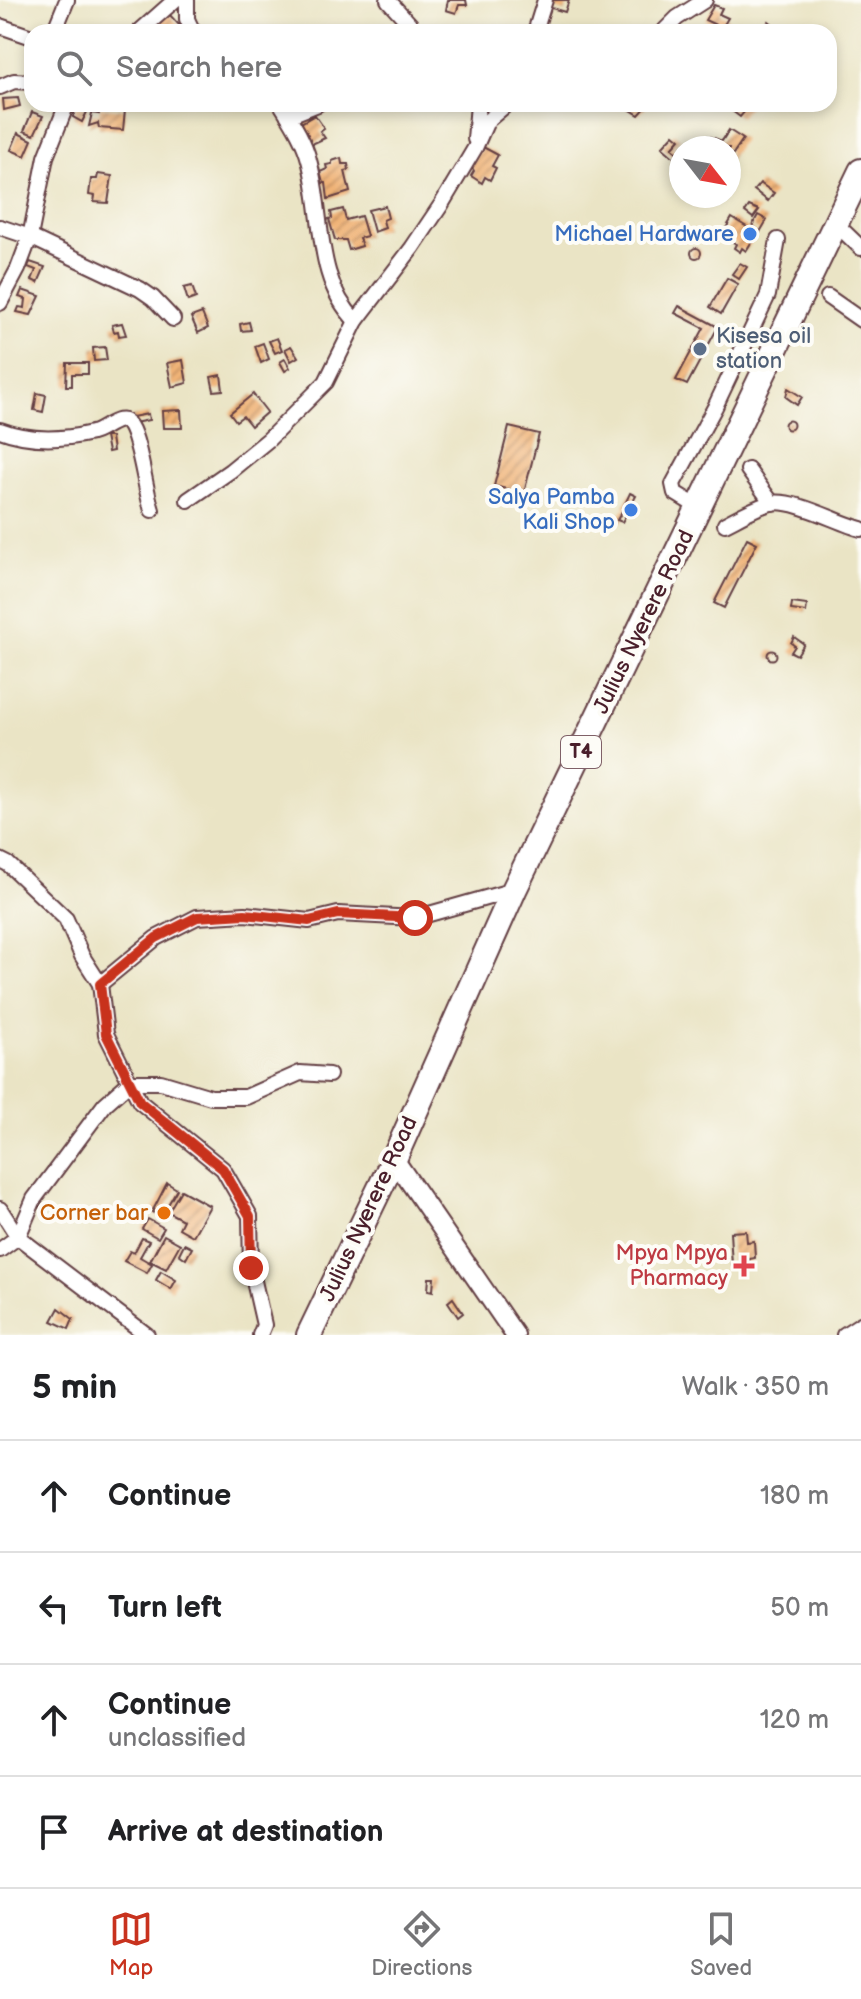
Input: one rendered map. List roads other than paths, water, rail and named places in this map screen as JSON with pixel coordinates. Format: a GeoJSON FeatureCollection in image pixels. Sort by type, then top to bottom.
{"type":"FeatureCollection","features":[{"type":"Feature","properties":{"kind":"highway","name":"Julius Nyerere Road"},"geometry":{"type":"LineString","coordinates":[[309,1335],[394,1159],[514,890],[861,171]]}},
{"type":"Feature","properties":{"kind":"street"},"geometry":{"type":"LineString","coordinates":[[57,24],[67,0]]}},
{"type":"Feature","properties":{"kind":"street"},"geometry":{"type":"LineString","coordinates":[[148,24],[175,0]]}},
{"type":"Feature","properties":{"kind":"street"},"geometry":{"type":"LineString","coordinates":[[187,0],[189,24]]}},
{"type":"Feature","properties":{"kind":"street"},"geometry":{"type":"LineString","coordinates":[[388,0],[410,24]]}},
{"type":"Feature","properties":{"kind":"street"},"geometry":{"type":"LineString","coordinates":[[538,24],[545,0]]}},
{"type":"Feature","properties":{"kind":"street"},"geometry":{"type":"LineString","coordinates":[[671,24],[705,0]]}},
{"type":"Feature","properties":{"kind":"street"},"geometry":{"type":"LineString","coordinates":[[0,26],[24,34]]}},
{"type":"Feature","properties":{"kind":"street"},"geometry":{"type":"LineString","coordinates":[[0,87],[14,81],[24,82]]}},
{"type":"Feature","properties":{"kind":"street"},"geometry":{"type":"LineString","coordinates":[[0,303],[30,237],[46,157],[64,112]]}},
{"type":"Feature","properties":{"kind":"street"},"geometry":{"type":"LineString","coordinates":[[286,112],[309,159],[330,283],[341,306],[356,321]]}},
{"type":"Feature","properties":{"kind":"street"},"geometry":{"type":"LineString","coordinates":[[475,148],[477,112]]}},
{"type":"Feature","properties":{"kind":"street"},"geometry":{"type":"LineString","coordinates":[[188,500],[268,440],[326,382],[356,321],[412,248],[475,148],[487,121],[498,112]]}},
{"type":"Feature","properties":{"kind":"street"},"geometry":{"type":"LineString","coordinates":[[836,224],[861,248]]}},
{"type":"Feature","properties":{"kind":"street"},"geometry":{"type":"LineString","coordinates":[[0,227],[30,237],[140,289],[173,319]]}},
{"type":"Feature","properties":{"kind":"street"},"geometry":{"type":"LineString","coordinates":[[698,507],[675,493],[673,484],[715,407],[768,295],[778,240]]}},
{"type":"Feature","properties":{"kind":"street"},"geometry":{"type":"LineString","coordinates":[[828,297],[861,320]]}},
{"type":"Feature","properties":{"kind":"street"},"geometry":{"type":"LineString","coordinates":[[0,430],[21,438],[58,437],[96,433],[119,419],[124,420],[130,425],[134,437],[152,510]]}},
{"type":"Feature","properties":{"kind":"street"},"geometry":{"type":"LineString","coordinates":[[748,470],[772,503]]}},
{"type":"Feature","properties":{"kind":"street"},"geometry":{"type":"LineString","coordinates":[[725,524],[772,503],[798,505],[861,529]]}},
{"type":"Feature","properties":{"kind":"street"},"geometry":{"type":"LineString","coordinates":[[0,860],[66,919],[82,956],[100,984],[106,1034],[140,1102],[223,1169],[250,1216],[251,1268],[264,1325],[260,1335]]}},
{"type":"Feature","properties":{"kind":"street"},"geometry":{"type":"LineString","coordinates":[[100,984],[156,938],[197,917],[245,914],[309,921],[338,914],[415,918],[514,890]]}},
{"type":"Feature","properties":{"kind":"street"},"geometry":{"type":"LineString","coordinates":[[0,1250],[18,1237],[34,1199],[105,1104],[130,1082],[161,1082],[211,1097],[246,1097],[300,1073],[329,1075]]}},
{"type":"Feature","properties":{"kind":"street"},"geometry":{"type":"LineString","coordinates":[[394,1159],[515,1335]]}},
{"type":"Feature","properties":{"kind":"street"},"geometry":{"type":"LineString","coordinates":[[0,1209],[18,1237],[147,1335]]}},
{"type":"Feature","properties":{"kind":"street"},"geometry":{"type":"LineString","coordinates":[[844,1335],[861,1324]]}},
{"type":"Feature","properties":{"kind":"place","name":"Michael Hardware"},"geometry":{"type":"Point","coordinates":[750,234]}},
{"type":"Feature","properties":{"kind":"place","name":"Kisesa oil station"},"geometry":{"type":"Point","coordinates":[700,349]}},
{"type":"Feature","properties":{"kind":"place","name":"Salya Pamba Kali Shop"},"geometry":{"type":"Point","coordinates":[631,510]}},
{"type":"Feature","properties":{"kind":"place","name":"Corner bar"},"geometry":{"type":"Point","coordinates":[164,1213]}},
{"type":"Feature","properties":{"kind":"place","name":"Mpya Mpya Pharmacy"},"geometry":{"type":"Point","coordinates":[744,1266]}}]}
